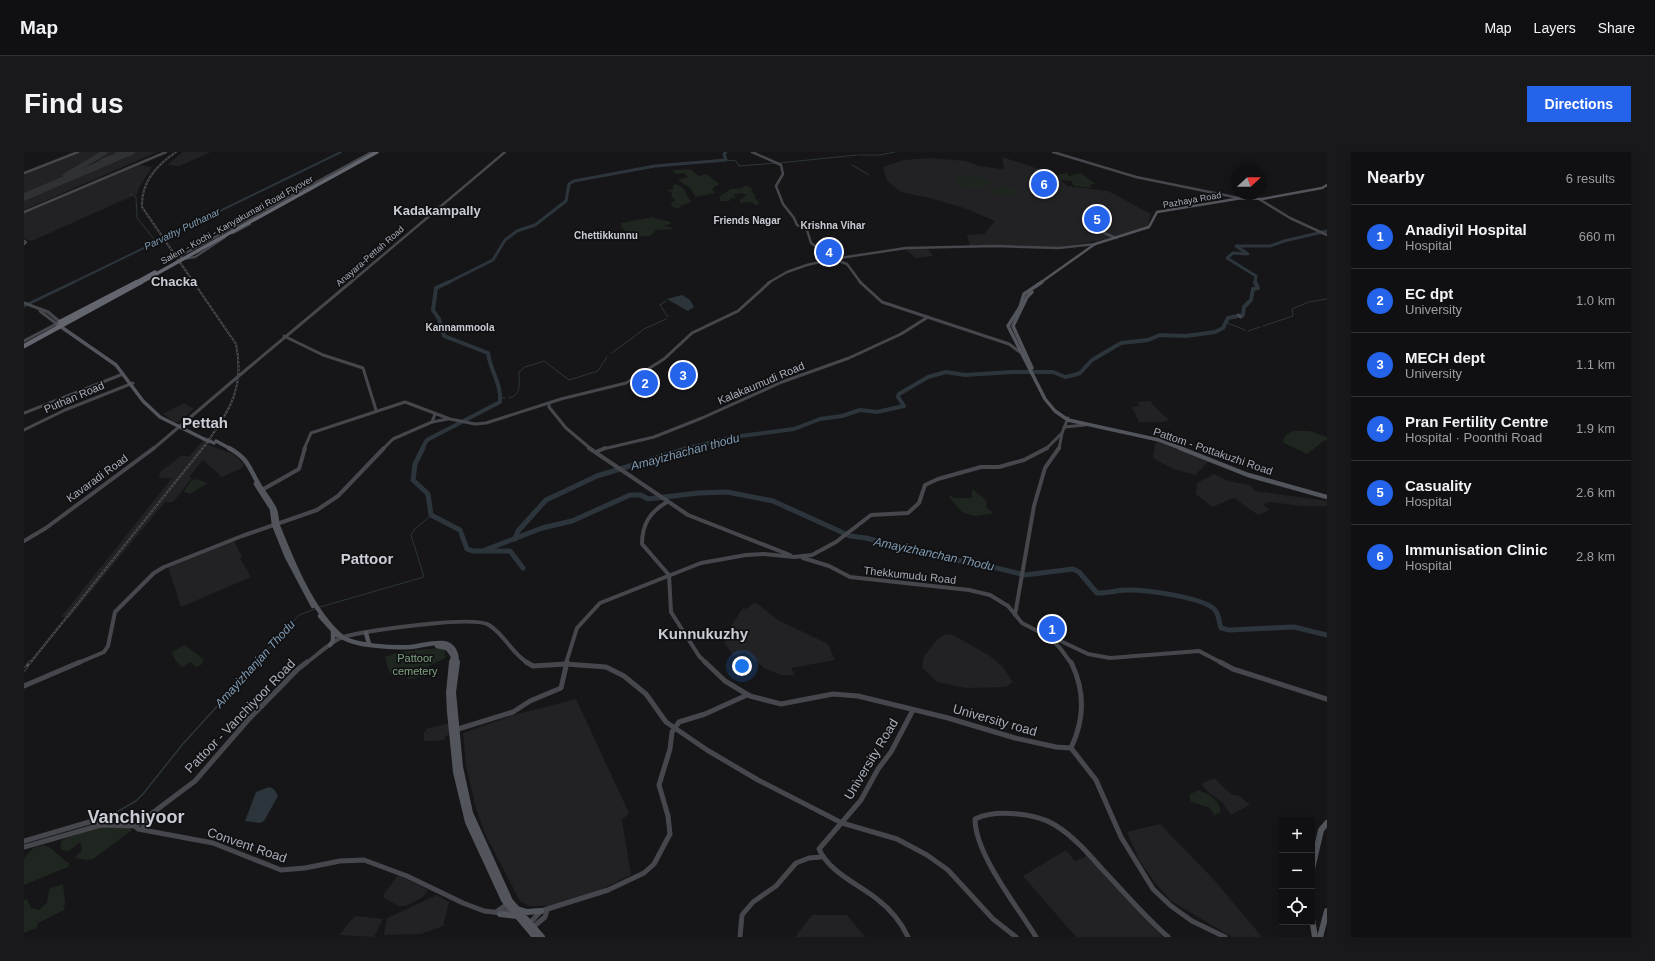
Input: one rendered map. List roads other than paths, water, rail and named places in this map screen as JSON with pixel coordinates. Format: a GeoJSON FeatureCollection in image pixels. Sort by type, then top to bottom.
{"type":"FeatureCollection","features":[{"type":"Feature","properties":{"kind":"highway","name":"Salem - Kochi - Kanyakumari Road Flyover"},"geometry":{"type":"LineString","coordinates":[[61,325],[373,152]]}},
{"type":"Feature","properties":{"kind":"highway","name":"Salem - Kochi - Kanyakumari Road Flyover"},"geometry":{"type":"LineString","coordinates":[[61,325],[155,272],[378,152]]}},
{"type":"Feature","properties":{"kind":"highway"},"geometry":{"type":"LineString","coordinates":[[24,344],[155,272]]}},
{"type":"Feature","properties":{"kind":"highway"},"geometry":{"type":"LineString","coordinates":[[88,312],[137,284]]}},
{"type":"Feature","properties":{"kind":"main road"},"geometry":{"type":"LineString","coordinates":[[24,173],[77,152]]}},
{"type":"Feature","properties":{"kind":"main road"},"geometry":{"type":"LineString","coordinates":[[24,211],[165,152]]}},
{"type":"Feature","properties":{"kind":"main road"},"geometry":{"type":"LineString","coordinates":[[373,152],[180,256],[188,259],[195,257],[223,238],[378,152]]}},
{"type":"Feature","properties":{"kind":"main road","name":"Anayara-Pettah Road"},"geometry":{"type":"LineString","coordinates":[[195,412],[284,336],[349,285],[397,242],[505,152]]}},
{"type":"Feature","properties":{"kind":"main road"},"geometry":{"type":"LineString","coordinates":[[752,152],[782,166],[783,174],[776,186],[785,208],[795,218],[798,226],[807,230],[811,243],[833,259],[844,262],[860,282],[882,302],[1009,344],[1020,352]]}},
{"type":"Feature","properties":{"kind":"main road"},"geometry":{"type":"LineString","coordinates":[[1053,152],[1144,179],[1231,195]]}},
{"type":"Feature","properties":{"kind":"main road"},"geometry":{"type":"LineString","coordinates":[[1267,198],[1319,188],[1327,184]]}},
{"type":"Feature","properties":{"kind":"main road"},"geometry":{"type":"LineString","coordinates":[[1068,419],[1052,404],[1020,352],[1008,326],[1020,307],[1023,296],[1096,244],[1149,228],[1156,214],[1161,211],[1185,206],[1235,200]]}},
{"type":"Feature","properties":{"kind":"main road","name":"Pazhaya Road"},"geometry":{"type":"LineString","coordinates":[[1096,244],[1149,229],[1153,226],[1157,215],[1163,212],[1181,207],[1235,200]]}},
{"type":"Feature","properties":{"kind":"main road"},"geometry":{"type":"LineString","coordinates":[[1261,200],[1271,207],[1326,235]]}},
{"type":"Feature","properties":{"kind":"main road"},"geometry":{"type":"LineString","coordinates":[[1106,240],[1107,238],[1104,233],[1116,238]]}},
{"type":"Feature","properties":{"kind":"main road"},"geometry":{"type":"LineString","coordinates":[[24,241],[26,242],[24,244]]}},
{"type":"Feature","properties":{"kind":"main road"},"geometry":{"type":"LineString","coordinates":[[261,490],[299,469],[306,443],[311,433],[376,410],[407,402],[435,414],[452,419],[469,423],[486,423],[539,407],[549,406],[626,382],[664,359],[692,333],[738,311],[767,283],[778,276],[800,267],[833,259],[906,248],[996,246],[1058,248],[1096,244]]}},
{"type":"Feature","properties":{"kind":"main road"},"geometry":{"type":"LineString","coordinates":[[1096,244],[1027,297],[1013,326],[1032,371],[1051,407],[1068,419],[1108,428]]}},
{"type":"Feature","properties":{"kind":"main road"},"geometry":{"type":"LineString","coordinates":[[844,262],[850,257]]}},
{"type":"Feature","properties":{"kind":"main road"},"geometry":{"type":"LineString","coordinates":[[24,304],[44,312],[116,365],[132,384]]}},
{"type":"Feature","properties":{"kind":"main road"},"geometry":{"type":"LineString","coordinates":[[24,344],[48,328],[61,325],[88,312]]}},
{"type":"Feature","properties":{"kind":"main road","name":"Kalakaumudi Road"},"geometry":{"type":"LineString","coordinates":[[596,452],[611,446],[654,437],[702,418],[782,382],[849,358],[901,334],[928,317]]}},
{"type":"Feature","properties":{"kind":"main road"},"geometry":{"type":"LineString","coordinates":[[61,325],[116,362],[143,401],[160,417],[179,427],[215,442],[236,454],[245,463],[261,490],[275,509],[275,524],[287,557],[317,610],[333,632],[349,642],[380,649],[411,650],[440,646],[447,648],[453,659],[449,693],[455,731]]}},
{"type":"Feature","properties":{"kind":"main road"},"geometry":{"type":"LineString","coordinates":[[284,336],[323,355],[363,368],[376,410]]}},
{"type":"Feature","properties":{"kind":"main road"},"geometry":{"type":"LineString","coordinates":[[1009,344],[1022,345]]}},
{"type":"Feature","properties":{"kind":"main road"},"geometry":{"type":"LineString","coordinates":[[24,413],[123,374]]}},
{"type":"Feature","properties":{"kind":"main road","name":"Puthan Road"},"geometry":{"type":"LineString","coordinates":[[24,430],[65,410],[132,384]]}},
{"type":"Feature","properties":{"kind":"main road"},"geometry":{"type":"LineString","coordinates":[[549,406],[570,431],[596,452],[688,516],[778,551],[799,557]]}},
{"type":"Feature","properties":{"kind":"main road","name":"Kavaradi Road"},"geometry":{"type":"LineString","coordinates":[[24,541],[46,528],[179,427],[195,412]]}},
{"type":"Feature","properties":{"kind":"main road"},"geometry":{"type":"LineString","coordinates":[[432,422],[435,414]]}},
{"type":"Feature","properties":{"kind":"main road"},"geometry":{"type":"LineString","coordinates":[[24,686],[104,652],[108,646],[115,612],[160,569],[275,524],[309,513],[332,501],[393,439],[432,422],[452,419]]}},
{"type":"Feature","properties":{"kind":"main road"},"geometry":{"type":"LineString","coordinates":[[1015,615],[1034,506],[1045,468],[1058,451],[1062,439],[1062,433],[1068,419]]}},
{"type":"Feature","properties":{"kind":"main road","name":"Pattom - Pottakuzhi Road"},"geometry":{"type":"LineString","coordinates":[[1068,419],[1085,425],[1108,428],[1159,440],[1248,475],[1327,496]]}},
{"type":"Feature","properties":{"kind":"main road"},"geometry":{"type":"LineString","coordinates":[[1064,427],[1085,425]]}},
{"type":"Feature","properties":{"kind":"main road"},"geometry":{"type":"LineString","coordinates":[[179,427],[205,438]]}},
{"type":"Feature","properties":{"kind":"main road"},"geometry":{"type":"LineString","coordinates":[[455,731],[513,712],[530,701],[550,694],[561,688],[563,685],[566,664],[577,628],[596,606],[606,599],[701,563],[746,555],[764,554],[799,557],[812,555],[836,542],[871,515],[908,513],[919,503],[925,485],[938,479],[981,467],[999,467],[1024,460],[1044,450],[1062,433]]}},
{"type":"Feature","properties":{"kind":"main road"},"geometry":{"type":"LineString","coordinates":[[665,501],[650,514],[643,529],[642,544],[669,575]]}},
{"type":"Feature","properties":{"kind":"main road","name":"Thekkumudu Road"},"geometry":{"type":"LineString","coordinates":[[799,557],[829,566],[850,577],[969,590],[987,594],[1008,606],[1022,622],[1048,635]]}},
{"type":"Feature","properties":{"kind":"main road","name":"University road"},"geometry":{"type":"LineString","coordinates":[[669,575],[670,612],[699,656],[709,667],[725,681],[747,695],[781,704],[843,694],[959,721],[1015,738],[1056,747],[1071,748]]}},
{"type":"Feature","properties":{"kind":"main road"},"geometry":{"type":"LineString","coordinates":[[317,610],[341,638],[369,644],[410,647],[443,643],[453,648],[457,660],[454,674],[453,692],[456,769],[468,822],[499,891],[534,931],[545,917],[544,911]]}},
{"type":"Feature","properties":{"kind":"main road"},"geometry":{"type":"LineString","coordinates":[[341,638],[444,622],[481,622],[488,624],[494,629],[526,663],[533,666],[566,664],[606,667],[624,676],[646,694],[666,722],[674,729],[758,780],[842,823],[897,839],[927,855],[948,870],[993,919],[1016,937]]}},
{"type":"Feature","properties":{"kind":"main road"},"geometry":{"type":"LineString","coordinates":[[330,646],[333,640],[333,632]]}},
{"type":"Feature","properties":{"kind":"main road"},"geometry":{"type":"LineString","coordinates":[[366,633],[366,640],[369,644]]}},
{"type":"Feature","properties":{"kind":"main road"},"geometry":{"type":"LineString","coordinates":[[1048,635],[1088,654],[1110,658],[1182,651],[1199,651],[1233,669],[1327,699]]}},
{"type":"Feature","properties":{"kind":"main road"},"geometry":{"type":"LineString","coordinates":[[1048,635],[1063,649],[1080,680],[1082,709],[1075,742],[1071,748],[1096,780],[1121,837],[1138,867],[1153,889],[1171,906],[1192,921],[1225,937]]}},
{"type":"Feature","properties":{"kind":"main road","name":"Pattoor - Vanchiyoor Road"},"geometry":{"type":"LineString","coordinates":[[135,826],[195,781],[248,720],[298,669],[341,638]]}},
{"type":"Feature","properties":{"kind":"main road"},"geometry":{"type":"LineString","coordinates":[[498,913],[513,908],[527,912],[544,911],[608,890],[644,873],[659,857],[670,834],[668,816],[659,785],[660,777],[670,749],[672,732],[679,722],[705,714],[747,695]]}},
{"type":"Feature","properties":{"kind":"main road","name":"University Road"},"geometry":{"type":"LineString","coordinates":[[740,937],[739,930],[742,916],[755,899],[783,879],[791,868],[812,856],[861,800],[878,769],[891,752],[913,710]]}},
{"type":"Feature","properties":{"kind":"main road"},"geometry":{"type":"LineString","coordinates":[[1036,937],[982,852],[975,830],[975,820],[980,816],[998,814],[1037,817],[1060,828],[1086,850],[1147,917],[1168,937]]}},
{"type":"Feature","properties":{"kind":"main road"},"geometry":{"type":"LineString","coordinates":[[142,829],[150,815]]}},
{"type":"Feature","properties":{"kind":"main road"},"geometry":{"type":"LineString","coordinates":[[24,841],[96,820],[101,825]]}},
{"type":"Feature","properties":{"kind":"main road"},"geometry":{"type":"LineString","coordinates":[[1315,856],[1321,830],[1327,823]]}},
{"type":"Feature","properties":{"kind":"main road","name":"Convent Road"},"geometry":{"type":"LineString","coordinates":[[24,846],[101,825],[135,826],[138,829],[213,843],[281,870],[291,871],[348,858],[361,859],[375,863],[424,884],[482,911],[498,913]]}},
{"type":"Feature","properties":{"kind":"main road"},"geometry":{"type":"LineString","coordinates":[[819,849],[822,857],[830,865],[882,904],[903,927],[908,937]]}},
{"type":"Feature","properties":{"kind":"main road"},"geometry":{"type":"LineString","coordinates":[[812,856],[822,857]]}},
{"type":"Feature","properties":{"kind":"main road"},"geometry":{"type":"LineString","coordinates":[[498,913],[513,908]]}},
{"type":"Feature","properties":{"kind":"main road"},"geometry":{"type":"LineString","coordinates":[[1320,937],[1327,911]]}},
{"type":"Feature","properties":{"kind":"main road"},"geometry":{"type":"LineString","coordinates":[[1314,925],[1315,937]]}},
{"type":"Feature","properties":{"kind":"waterway","name":"Parvathy Puthanar"},"geometry":{"type":"LineString","coordinates":[[72,283],[341,152]]}},
{"type":"Feature","properties":{"kind":"waterway","name":"Amayizhanchan Thodu"},"geometry":{"type":"LineString","coordinates":[[449,282],[493,260],[505,240],[517,231],[535,225],[566,201],[569,184],[574,181],[655,166],[726,160],[724,154],[726,152]]}},
{"type":"Feature","properties":{"kind":"waterway"},"geometry":{"type":"LineString","coordinates":[[859,155],[880,155],[895,152]]}},
{"type":"Feature","properties":{"kind":"waterway"},"geometry":{"type":"LineString","coordinates":[[779,163],[857,155]]}},
{"type":"Feature","properties":{"kind":"waterway"},"geometry":{"type":"LineString","coordinates":[[726,160],[736,161],[739,166],[776,163]]}},
{"type":"Feature","properties":{"kind":"waterway"},"geometry":{"type":"LineString","coordinates":[[852,165],[869,175]]}},
{"type":"Feature","properties":{"kind":"waterway"},"geometry":{"type":"LineString","coordinates":[[130,194],[136,197],[137,218],[154,239]]}},
{"type":"Feature","properties":{"kind":"waterway","name":"Amayizhachan thodu"},"geometry":{"type":"LineString","coordinates":[[1255,282],[1256,276],[1227,258],[1233,253],[1248,254],[1236,246],[1270,246],[1284,241],[1327,231]]}},
{"type":"Feature","properties":{"kind":"waterway","name":"Parvathy Puthanar"},"geometry":{"type":"LineString","coordinates":[[24,306],[74,282]]}},
{"type":"Feature","properties":{"kind":"waterway","name":"Amayizhanchan Thodu"},"geometry":{"type":"LineString","coordinates":[[422,449],[427,440],[500,402],[498,384],[488,353],[444,336],[439,319],[433,310],[436,288],[449,282]]}},
{"type":"Feature","properties":{"kind":"waterway","name":"Amayizhachan thodu"},"geometry":{"type":"LineString","coordinates":[[689,448],[733,437],[794,429],[820,419],[842,416],[860,410],[877,412],[904,406],[898,397],[899,394],[928,377],[946,372],[965,375],[1012,372],[1053,372],[1065,377],[1074,375],[1080,373],[1092,360],[1121,343],[1148,340],[1160,335],[1186,336],[1215,332],[1223,328],[1228,318],[1243,315],[1244,307],[1251,300],[1253,289],[1258,288],[1255,282]]}},
{"type":"Feature","properties":{"kind":"waterway"},"geometry":{"type":"LineString","coordinates":[[1293,315],[1292,309],[1309,302],[1327,299]]}},
{"type":"Feature","properties":{"kind":"waterway"},"geometry":{"type":"LineString","coordinates":[[666,301],[660,305],[668,317]]}},
{"type":"Feature","properties":{"kind":"waterway"},"geometry":{"type":"LineString","coordinates":[[1263,326],[1293,316]]}},
{"type":"Feature","properties":{"kind":"waterway"},"geometry":{"type":"LineString","coordinates":[[612,353],[644,329],[666,319]]}},
{"type":"Feature","properties":{"kind":"waterway"},"geometry":{"type":"LineString","coordinates":[[1225,322],[1245,330]]}},
{"type":"Feature","properties":{"kind":"waterway"},"geometry":{"type":"LineString","coordinates":[[1248,331],[1260,327]]}},
{"type":"Feature","properties":{"kind":"waterway"},"geometry":{"type":"LineString","coordinates":[[509,398],[518,391],[519,372],[525,367],[544,361],[569,380],[598,371],[607,357]]}},
{"type":"Feature","properties":{"kind":"waterway","name":"Amayizhanchan Thodu"},"geometry":{"type":"LineString","coordinates":[[423,448],[415,464],[413,480],[428,494],[431,515],[460,530],[467,549],[473,551],[510,551],[523,568]]}},
{"type":"Feature","properties":{"kind":"waterway","name":"Amayizhachan thodu"},"geometry":{"type":"LineString","coordinates":[[515,538],[518,531],[546,500],[597,476],[689,448]]}},
{"type":"Feature","properties":{"kind":"waterway","name":"Amayizhachan thodu"},"geometry":{"type":"LineString","coordinates":[[685,449],[689,448]]}},
{"type":"Feature","properties":{"kind":"waterway","name":"Amayizhanchan Thodu"},"geometry":{"type":"LineString","coordinates":[[515,538],[542,528],[572,521],[630,495],[641,495],[648,499],[698,493],[727,492],[773,501],[850,536],[866,538],[931,556],[985,565],[1025,575],[1073,569],[1079,572],[1097,593],[1136,590],[1174,595],[1199,601],[1209,605],[1215,610],[1221,628],[1229,630],[1294,627],[1327,635]]}},
{"type":"Feature","properties":{"kind":"waterway","name":"Amayizhanjan Thodu"},"geometry":{"type":"LineString","coordinates":[[320,607],[424,577],[411,535],[414,530],[431,515]]}},
{"type":"Feature","properties":{"kind":"waterway","name":"Amayizhanchan Thodu"},"geometry":{"type":"LineString","coordinates":[[485,550],[515,538]]}},
{"type":"Feature","properties":{"kind":"waterway","name":"Amayizhanjan Thodu"},"geometry":{"type":"LineString","coordinates":[[256,663],[299,615],[315,609]]}},
{"type":"Feature","properties":{"kind":"waterway","name":"Amayizhanjan Thodu"},"geometry":{"type":"LineString","coordinates":[[101,821],[136,801],[143,794],[182,745],[257,662]]}},
{"type":"Feature","properties":{"kind":"railway"},"geometry":{"type":"LineString","coordinates":[[30,663],[206,444],[228,409],[237,386],[238,359],[236,344],[142,207],[144,190],[151,175],[162,163],[176,152]]}},
{"type":"Feature","properties":{"kind":"railway"},"geometry":{"type":"LineString","coordinates":[[24,670],[30,662]]}},
{"type":"Feature","properties":{"kind":"place","name":"Immunisation Clinic"},"geometry":{"type":"Point","coordinates":[1044,184]}},
{"type":"Feature","properties":{"kind":"place","name":"Casuality"},"geometry":{"type":"Point","coordinates":[1097,219]}},
{"type":"Feature","properties":{"kind":"place","name":"Pran Fertility Centre"},"geometry":{"type":"Point","coordinates":[829,252]}},
{"type":"Feature","properties":{"kind":"place","name":"MECH dept"},"geometry":{"type":"Point","coordinates":[683,375]}},
{"type":"Feature","properties":{"kind":"place","name":"EC dpt"},"geometry":{"type":"Point","coordinates":[645,383]}},
{"type":"Feature","properties":{"kind":"place","name":"Anadiyil Hospital"},"geometry":{"type":"Point","coordinates":[1052,629]}},
{"type":"Feature","properties":{"kind":"district","name":"Kadakampally"},"geometry":{"type":"Point","coordinates":[437,210]}},
{"type":"Feature","properties":{"kind":"district","name":"Friends Nagar"},"geometry":{"type":"Point","coordinates":[747,220]}},
{"type":"Feature","properties":{"kind":"district","name":"Krishna Vihar"},"geometry":{"type":"Point","coordinates":[833,225]}},
{"type":"Feature","properties":{"kind":"district","name":"Chettikkunnu"},"geometry":{"type":"Point","coordinates":[606,235]}},
{"type":"Feature","properties":{"kind":"district","name":"Chacka"},"geometry":{"type":"Point","coordinates":[174,281]}},
{"type":"Feature","properties":{"kind":"district","name":"Kannammoola"},"geometry":{"type":"Point","coordinates":[460,327]}},
{"type":"Feature","properties":{"kind":"district","name":"Pettah"},"geometry":{"type":"Point","coordinates":[205,422]}},
{"type":"Feature","properties":{"kind":"district","name":"Pattoor"},"geometry":{"type":"Point","coordinates":[367,558]}},
{"type":"Feature","properties":{"kind":"district","name":"Kunnukuzhy"},"geometry":{"type":"Point","coordinates":[703,633]}},
{"type":"Feature","properties":{"kind":"district","name":"Vanchiyoor"},"geometry":{"type":"Point","coordinates":[136,817]}},
{"type":"Feature","properties":{"kind":"park label","name":"Pattoor cemetery"},"geometry":{"type":"Point","coordinates":[415,664]}}]}
